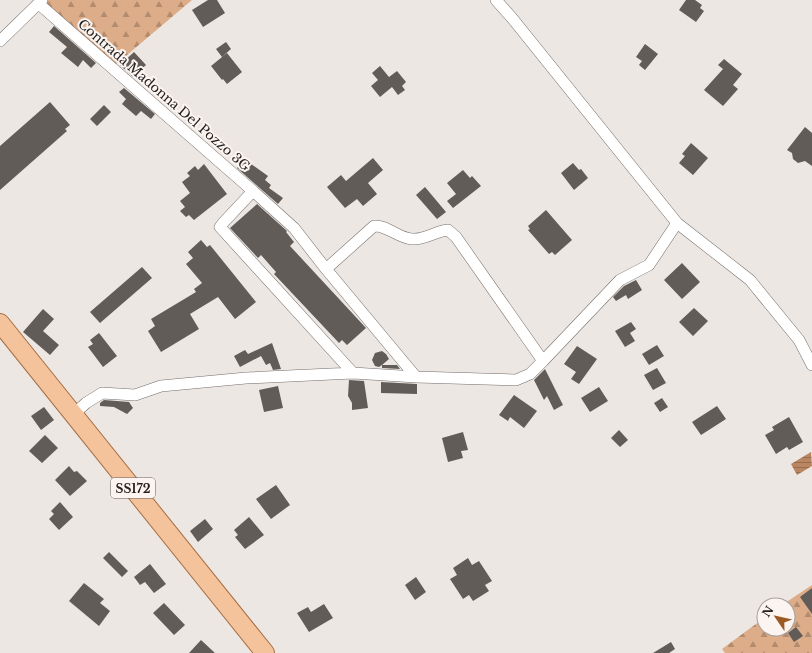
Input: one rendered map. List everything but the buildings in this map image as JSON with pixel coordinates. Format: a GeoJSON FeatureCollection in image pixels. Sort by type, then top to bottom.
{"type":"FeatureCollection","features":[{"type":"Feature","properties":{"kind":"main road","name":"SS172"},"geometry":{"type":"LineString","coordinates":[[0,323],[265,653]]}},
{"type":"Feature","properties":{"kind":"street"},"geometry":{"type":"LineString","coordinates":[[496,0],[677,223],[750,280],[799,340],[812,365]]}},
{"type":"Feature","properties":{"kind":"street"},"geometry":{"type":"LineString","coordinates":[[0,41],[41,2]]}},
{"type":"Feature","properties":{"kind":"street","name":"Contrada Madonna Del Pozzo 3G"},"geometry":{"type":"LineString","coordinates":[[41,2],[294,228],[326,269],[416,377]]}},
{"type":"Feature","properties":{"kind":"street"},"geometry":{"type":"LineString","coordinates":[[253,191],[222,223],[220,227],[353,373]]}},
{"type":"Feature","properties":{"kind":"street"},"geometry":{"type":"LineString","coordinates":[[74,414],[86,402],[102,393],[136,395],[161,386],[246,378],[353,373],[416,377],[516,380],[530,374],[620,280],[649,265],[677,223]]}},
{"type":"Feature","properties":{"kind":"street"},"geometry":{"type":"LineString","coordinates":[[326,269],[374,226],[380,225],[399,236],[411,239],[423,239],[443,230],[448,230],[456,237],[542,361]]}},
{"type":"Feature","properties":{"kind":"green space"},"geometry":{"type":"Polygon","coordinates":[[[47,0],[192,0],[114,66],[45,2],[47,0]]]}},
{"type":"Feature","properties":{"kind":"green space"},"geometry":{"type":"Polygon","coordinates":[[[812,585],[812,653],[725,653],[722,649],[756,624],[756,637],[796,637],[796,597],[794,597],[812,585]]]}},
{"type":"Feature","properties":{"kind":"shaded area"},"geometry":{"type":"Polygon","coordinates":[[[811,452],[812,466],[797,475],[791,464],[811,452]]]}}]}
